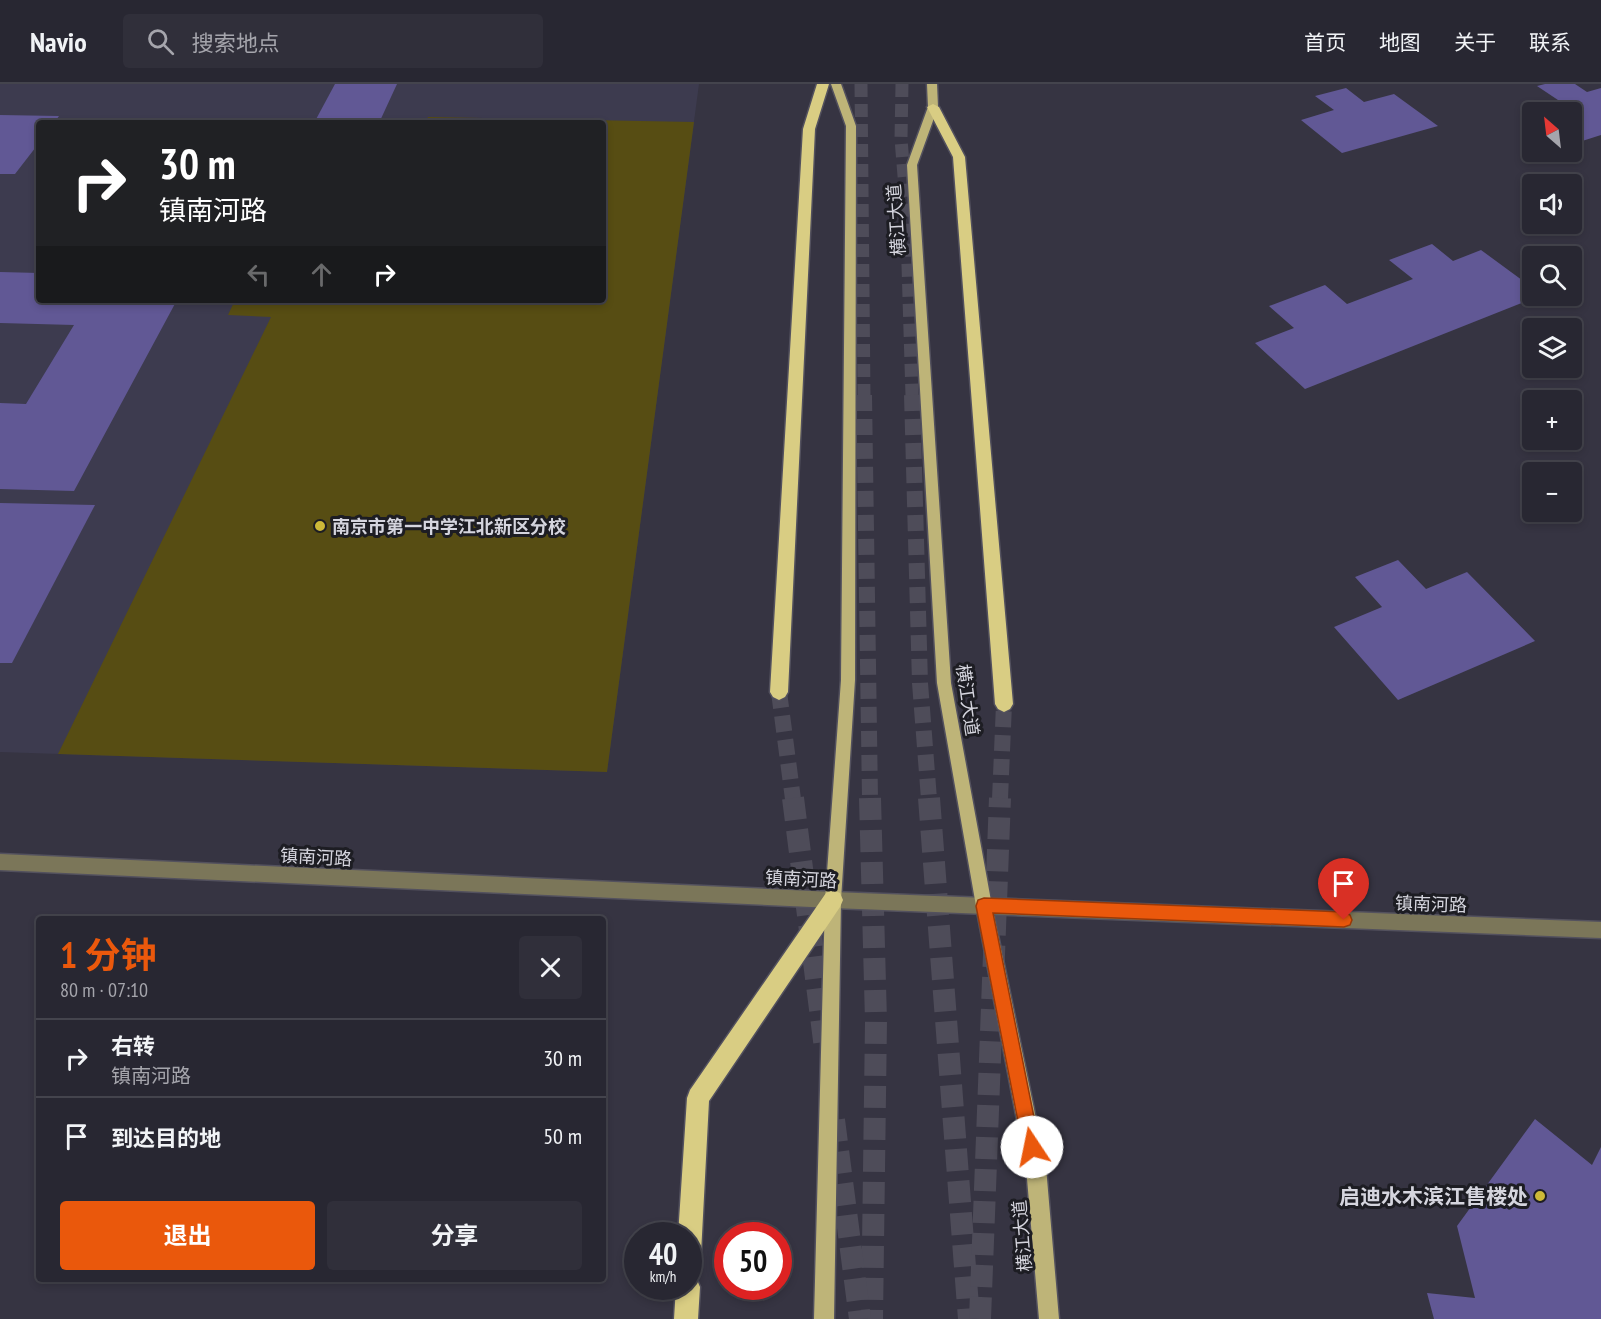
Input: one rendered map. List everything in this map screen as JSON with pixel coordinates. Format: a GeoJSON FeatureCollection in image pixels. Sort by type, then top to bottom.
{"type":"FeatureCollection","features":[{"type":"Feature","properties":{"kind":"highway"},"geometry":{"type":"LineString","coordinates":[[779,692],[809,129],[823,84]]}},
{"type":"Feature","properties":{"kind":"highway"},"geometry":{"type":"LineString","coordinates":[[933,107],[959,158],[1004,704]]}},
{"type":"Feature","properties":{"kind":"highway"},"geometry":{"type":"LineString","coordinates":[[691,1222],[698,1098],[833,900]]}},
{"type":"Feature","properties":{"kind":"highway"},"geometry":{"type":"LineString","coordinates":[[686,1319],[687,1300]]}},
{"type":"Feature","properties":{"kind":"main road"},"geometry":{"type":"LineString","coordinates":[[824,1319],[833,900],[848,680],[851,379],[851,126],[836,84]]}},
{"type":"Feature","properties":{"kind":"main road","name":"横江大道"},"geometry":{"type":"LineString","coordinates":[[932,84],[933,107],[912,165],[944,683],[984,906],[1036,1167],[1049,1319]]}},
{"type":"Feature","properties":{"kind":"street","name":"镇南河路"},"geometry":{"type":"LineString","coordinates":[[0,862],[833,900],[1601,930]]}},
{"type":"Feature","properties":{"kind":"shaded area","name":"南京市第一中学江北新区分校"},"geometry":{"type":"Polygon","coordinates":[[[0,84],[699,84],[607,772],[0,752],[0,84]]]}},
{"type":"Feature","properties":{"kind":"shaded area","name":"南京市第一中学江北新区分校"},"geometry":{"type":"Polygon","coordinates":[[[428,117],[588,120],[426,120],[428,117]]]}},
{"type":"Feature","properties":{"kind":"shaded area","name":"南京市第一中学江北新区分校"},"geometry":{"type":"Polygon","coordinates":[[[606,120],[694,122],[607,772],[58,754],[271,317],[228,315],[234,303],[606,303],[606,120]]]}},
{"type":"Feature","properties":{"kind":"building"},"geometry":{"type":"Polygon","coordinates":[[[335,84],[397,84],[380,120],[316,120],[335,84]]]}},
{"type":"Feature","properties":{"kind":"building"},"geometry":{"type":"Polygon","coordinates":[[[1575,84],[1587,92],[1601,88],[1601,135],[1582,141],[1582,102],[1552,102],[1558,100],[1537,86],[1575,84]]]}},
{"type":"Feature","properties":{"kind":"building"},"geometry":{"type":"Polygon","coordinates":[[[1346,88],[1364,102],[1394,94],[1438,126],[1342,153],[1301,120],[1334,110],[1315,96],[1346,88]]]}},
{"type":"Feature","properties":{"kind":"building"},"geometry":{"type":"Polygon","coordinates":[[[0,115],[59,116],[56,120],[36,120],[36,147],[15,174],[0,174],[0,115]]]}},
{"type":"Feature","properties":{"kind":"building"},"geometry":{"type":"Polygon","coordinates":[[[1432,244],[1453,261],[1481,250],[1522,280],[1522,303],[1305,389],[1255,343],[1294,328],[1269,306],[1325,285],[1347,304],[1413,279],[1389,260],[1432,244]]]}},
{"type":"Feature","properties":{"kind":"building"},"geometry":{"type":"Polygon","coordinates":[[[0,272],[36,273],[36,303],[175,303],[74,491],[0,489],[0,403],[26,404],[74,325],[0,323],[0,272]]]}},
{"type":"Feature","properties":{"kind":"building"},"geometry":{"type":"Polygon","coordinates":[[[0,503],[95,505],[12,663],[0,663],[0,503]]]}},
{"type":"Feature","properties":{"kind":"building"},"geometry":{"type":"Polygon","coordinates":[[[1398,560],[1426,589],[1467,572],[1535,641],[1398,700],[1334,627],[1382,607],[1355,577],[1398,560]]]}},
{"type":"Feature","properties":{"kind":"building","name":"启迪水木滨江售楼处"},"geometry":{"type":"Polygon","coordinates":[[[1535,1119],[1592,1165],[1601,1147],[1601,1319],[1434,1319],[1427,1293],[1475,1298],[1457,1226],[1535,1119]]]}},
{"type":"Feature","properties":{"kind":"tunnel"},"geometry":{"type":"LineString","coordinates":[[861,84],[864,396]]}},
{"type":"Feature","properties":{"kind":"tunnel"},"geometry":{"type":"LineString","coordinates":[[902,84],[901,139],[906,200],[912,396]]}},
{"type":"Feature","properties":{"kind":"tunnel"},"geometry":{"type":"LineString","coordinates":[[864,395],[870,799]]}},
{"type":"Feature","properties":{"kind":"tunnel"},"geometry":{"type":"LineString","coordinates":[[912,395],[920,683],[929,799]]}},
{"type":"Feature","properties":{"kind":"tunnel"},"geometry":{"type":"LineString","coordinates":[[779,692],[793,799]]}},
{"type":"Feature","properties":{"kind":"tunnel"},"geometry":{"type":"LineString","coordinates":[[1000,799],[1004,704]]}},
{"type":"Feature","properties":{"kind":"tunnel"},"geometry":{"type":"LineString","coordinates":[[793,798],[825,1048]]}},
{"type":"Feature","properties":{"kind":"tunnel"},"geometry":{"type":"LineString","coordinates":[[870,798],[876,1021],[872,1319]]}},
{"type":"Feature","properties":{"kind":"tunnel"},"geometry":{"type":"LineString","coordinates":[[929,798],[969,1319]]}},
{"type":"Feature","properties":{"kind":"tunnel"},"geometry":{"type":"LineString","coordinates":[[980,1319],[1000,798]]}},
{"type":"Feature","properties":{"kind":"tunnel"},"geometry":{"type":"LineString","coordinates":[[834,1120],[860,1319]]}},
{"type":"Feature","properties":{"kind":"place","name":"南京市第一中学江北新区分校"},"geometry":{"type":"Point","coordinates":[320,526]}},
{"type":"Feature","properties":{"kind":"place","name":"启迪水木滨江售楼处"},"geometry":{"type":"Point","coordinates":[1540,1196]}},
{"type":"Feature","properties":{"kind":"route"},"geometry":{"type":"LineString","coordinates":[[1032,1147],[984,906],[1344,920]]}}]}
